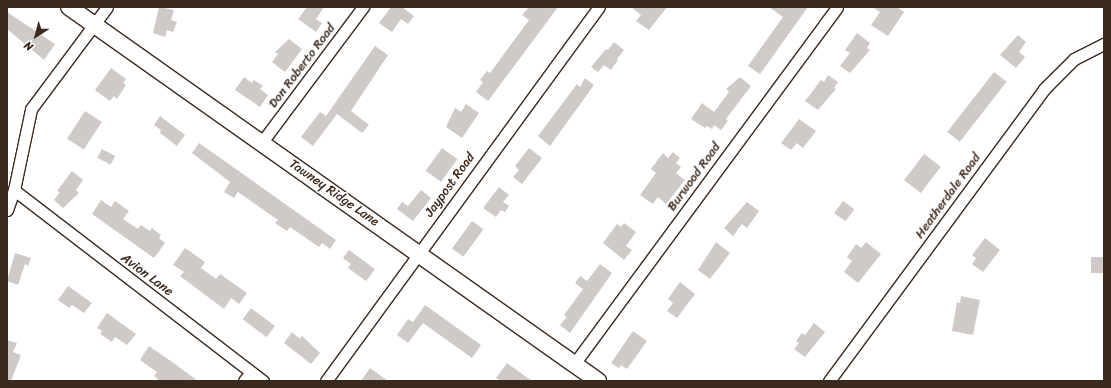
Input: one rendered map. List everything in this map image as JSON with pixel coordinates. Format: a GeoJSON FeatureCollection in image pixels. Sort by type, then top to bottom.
{"type":"FeatureCollection","features":[{"type":"Feature","properties":{"kind":"street","name":"Tawney Ridge Lane"},"geometry":{"type":"LineString","coordinates":[[69,7],[598,381]]}},
{"type":"Feature","properties":{"kind":"street"},"geometry":{"type":"LineString","coordinates":[[7,210],[14,190],[31,108],[106,7]]}},
{"type":"Feature","properties":{"kind":"street","name":"Don Roberto Road"},"geometry":{"type":"LineString","coordinates":[[262,142],[363,7]]}},
{"type":"Feature","properties":{"kind":"street","name":"Jaypost Road"},"geometry":{"type":"LineString","coordinates":[[326,381],[599,7]]}},
{"type":"Feature","properties":{"kind":"street","name":"Burwood Road"},"geometry":{"type":"LineString","coordinates":[[574,364],[837,7]]}},
{"type":"Feature","properties":{"kind":"street","name":"Heatherdale Road"},"geometry":{"type":"LineString","coordinates":[[829,381],[1044,89],[1074,59],[1104,44]]}},
{"type":"Feature","properties":{"kind":"street","name":"Avion Lane"},"geometry":{"type":"LineString","coordinates":[[14,190],[248,376],[263,381]]}},
{"type":"Feature","properties":{"kind":"building"},"geometry":{"type":"Polygon","coordinates":[[[159,7],[174,10],[171,20],[177,22],[173,32],[167,30],[165,37],[153,33],[159,7]]]}},
{"type":"Feature","properties":{"kind":"building"},"geometry":{"type":"Polygon","coordinates":[[[307,7],[324,7],[316,19],[322,23],[316,32],[298,19],[307,7]]]}},
{"type":"Feature","properties":{"kind":"building"},"geometry":{"type":"Polygon","coordinates":[[[391,7],[402,7],[414,16],[408,24],[401,19],[392,32],[379,23],[391,7]]]}},
{"type":"Feature","properties":{"kind":"building"},"geometry":{"type":"Polygon","coordinates":[[[529,7],[558,7],[488,101],[476,92],[483,82],[480,80],[487,71],[490,73],[529,20],[522,15],[529,7]]]}},
{"type":"Feature","properties":{"kind":"building"},"geometry":{"type":"Polygon","coordinates":[[[631,7],[667,7],[649,30],[636,21],[641,15],[631,7]]]}},
{"type":"Feature","properties":{"kind":"building"},"geometry":{"type":"Polygon","coordinates":[[[769,7],[808,7],[760,74],[748,66],[783,17],[769,7]]]}},
{"type":"Feature","properties":{"kind":"building"},"geometry":{"type":"Polygon","coordinates":[[[872,7],[897,7],[904,12],[888,36],[871,25],[880,12],[872,7]]]}},
{"type":"Feature","properties":{"kind":"building"},"geometry":{"type":"Polygon","coordinates":[[[7,12],[55,44],[44,60],[7,29],[7,12]]]}},
{"type":"Feature","properties":{"kind":"building"},"geometry":{"type":"Polygon","coordinates":[[[857,33],[870,43],[867,48],[870,50],[850,73],[840,66],[850,53],[845,50],[857,33]]]}},
{"type":"Feature","properties":{"kind":"building"},"geometry":{"type":"Polygon","coordinates":[[[1018,35],[1026,42],[1019,52],[1025,57],[1016,68],[1000,55],[1018,35]]]}},
{"type":"Feature","properties":{"kind":"building"},"geometry":{"type":"Polygon","coordinates":[[[289,39],[302,49],[285,72],[272,62],[278,54],[275,52],[289,39]]]}},
{"type":"Feature","properties":{"kind":"building"},"geometry":{"type":"Polygon","coordinates":[[[614,42],[624,50],[611,70],[604,65],[598,72],[591,67],[614,42]]]}},
{"type":"Feature","properties":{"kind":"building"},"geometry":{"type":"Polygon","coordinates":[[[375,46],[388,55],[351,111],[369,125],[362,133],[337,114],[313,146],[301,137],[320,112],[326,116],[375,46]]]}},
{"type":"Feature","properties":{"kind":"building"},"geometry":{"type":"Polygon","coordinates":[[[111,68],[126,79],[123,83],[126,85],[117,99],[114,96],[110,101],[95,90],[111,68]]]}},
{"type":"Feature","properties":{"kind":"building"},"geometry":{"type":"Polygon","coordinates":[[[994,72],[1007,82],[960,142],[947,132],[994,72]]]}},
{"type":"Feature","properties":{"kind":"building"},"geometry":{"type":"Polygon","coordinates":[[[828,75],[838,82],[834,88],[836,89],[818,110],[805,101],[821,80],[824,82],[828,75]]]}},
{"type":"Feature","properties":{"kind":"building"},"geometry":{"type":"Polygon","coordinates":[[[244,77],[252,83],[254,80],[263,86],[260,89],[268,95],[260,107],[235,90],[244,77]]]}},
{"type":"Feature","properties":{"kind":"building"},"geometry":{"type":"Polygon","coordinates":[[[740,77],[751,86],[726,119],[728,121],[721,130],[714,125],[712,129],[707,126],[705,128],[691,119],[702,103],[714,112],[729,92],[726,89],[740,77]]]}},
{"type":"Feature","properties":{"kind":"building"},"geometry":{"type":"Polygon","coordinates":[[[585,78],[594,85],[550,146],[538,136],[577,84],[580,87],[585,78]]]}},
{"type":"Feature","properties":{"kind":"building"},"geometry":{"type":"Polygon","coordinates":[[[466,104],[479,113],[462,138],[446,127],[455,108],[461,112],[466,104]]]}},
{"type":"Feature","properties":{"kind":"building"},"geometry":{"type":"Polygon","coordinates":[[[85,111],[102,122],[84,150],[67,139],[85,111]]]}},
{"type":"Feature","properties":{"kind":"building"},"geometry":{"type":"Polygon","coordinates":[[[160,116],[185,135],[177,146],[160,133],[161,130],[154,125],[160,116]]]}},
{"type":"Feature","properties":{"kind":"building"},"geometry":{"type":"Polygon","coordinates":[[[799,119],[816,131],[803,148],[797,143],[791,150],[781,143],[799,119]]]}},
{"type":"Feature","properties":{"kind":"building"},"geometry":{"type":"Polygon","coordinates":[[[199,143],[336,240],[330,249],[322,243],[319,247],[290,227],[287,231],[275,223],[278,220],[238,192],[234,198],[224,192],[230,182],[192,153],[199,143]]]}},
{"type":"Feature","properties":{"kind":"building"},"geometry":{"type":"Polygon","coordinates":[[[442,148],[457,159],[441,182],[426,171],[442,148]]]}},
{"type":"Feature","properties":{"kind":"building"},"geometry":{"type":"Polygon","coordinates":[[[529,148],[542,158],[522,184],[513,177],[519,170],[515,166],[529,148]]]}},
{"type":"Feature","properties":{"kind":"building"},"geometry":{"type":"Polygon","coordinates":[[[102,149],[115,156],[111,165],[97,158],[102,149]]]}},
{"type":"Feature","properties":{"kind":"building"},"geometry":{"type":"Polygon","coordinates":[[[673,152],[680,158],[676,163],[681,167],[676,173],[685,180],[666,204],[658,197],[653,204],[640,195],[656,173],[651,169],[663,153],[668,158],[673,152]]]}},
{"type":"Feature","properties":{"kind":"building"},"geometry":{"type":"Polygon","coordinates":[[[924,154],[941,167],[921,193],[904,180],[924,154]]]}},
{"type":"Feature","properties":{"kind":"building"},"geometry":{"type":"Polygon","coordinates":[[[72,171],[83,180],[76,190],[79,193],[63,208],[54,200],[60,192],[57,191],[72,171]]]}},
{"type":"Feature","properties":{"kind":"building"},"geometry":{"type":"Polygon","coordinates":[[[499,187],[509,195],[503,202],[509,206],[505,212],[501,210],[496,217],[483,208],[499,187]]]}},
{"type":"Feature","properties":{"kind":"building"},"geometry":{"type":"Polygon","coordinates":[[[421,190],[431,198],[413,221],[397,209],[402,202],[408,206],[421,190]]]}},
{"type":"Feature","properties":{"kind":"building"},"geometry":{"type":"Polygon","coordinates":[[[101,200],[111,207],[115,201],[129,211],[123,219],[138,229],[141,225],[150,231],[152,228],[161,235],[159,238],[165,243],[154,258],[92,214],[101,200]]]}},
{"type":"Feature","properties":{"kind":"building"},"geometry":{"type":"Polygon","coordinates":[[[843,201],[854,209],[846,221],[834,213],[843,201]]]}},
{"type":"Feature","properties":{"kind":"building"},"geometry":{"type":"Polygon","coordinates":[[[747,202],[759,211],[747,228],[742,224],[733,236],[724,228],[747,202]]]}},
{"type":"Feature","properties":{"kind":"building"},"geometry":{"type":"Polygon","coordinates":[[[472,221],[483,229],[463,257],[452,249],[472,221]]]}},
{"type":"Feature","properties":{"kind":"building"},"geometry":{"type":"Polygon","coordinates":[[[624,223],[636,232],[626,246],[632,250],[624,260],[603,243],[617,224],[621,227],[624,223]]]}},
{"type":"Feature","properties":{"kind":"building"},"geometry":{"type":"Polygon","coordinates":[[[985,238],[1000,250],[983,272],[972,264],[976,258],[972,255],[985,238]]]}},
{"type":"Feature","properties":{"kind":"building"},"geometry":{"type":"Polygon","coordinates":[[[716,242],[730,253],[710,279],[698,270],[716,242]]]}},
{"type":"Feature","properties":{"kind":"building"},"geometry":{"type":"Polygon","coordinates":[[[866,242],[881,254],[858,283],[844,272],[852,261],[847,257],[856,244],[861,248],[866,242]]]}},
{"type":"Feature","properties":{"kind":"building"},"geometry":{"type":"Polygon","coordinates":[[[185,248],[205,262],[201,268],[216,279],[220,274],[247,293],[239,304],[231,298],[224,309],[180,276],[184,272],[173,265],[185,248]]]}},
{"type":"Feature","properties":{"kind":"building"},"geometry":{"type":"Polygon","coordinates":[[[349,250],[375,269],[366,281],[348,268],[351,264],[343,258],[349,250]]]}},
{"type":"Feature","properties":{"kind":"building"},"geometry":{"type":"Polygon","coordinates":[[[15,253],[31,258],[28,266],[25,264],[18,285],[7,281],[15,253]]]}},
{"type":"Feature","properties":{"kind":"building"},"geometry":{"type":"Polygon","coordinates":[[[1091,257],[1104,257],[1104,273],[1091,273],[1091,257]]]}},
{"type":"Feature","properties":{"kind":"building"},"geometry":{"type":"Polygon","coordinates":[[[600,264],[612,273],[570,333],[560,325],[567,317],[564,315],[583,289],[575,283],[580,276],[587,281],[600,264]]]}},
{"type":"Feature","properties":{"kind":"building"},"geometry":{"type":"Polygon","coordinates":[[[680,282],[695,294],[677,318],[667,311],[673,303],[668,299],[680,282]]]}},
{"type":"Feature","properties":{"kind":"building"},"geometry":{"type":"Polygon","coordinates":[[[68,286],[92,303],[84,313],[72,305],[69,308],[58,300],[68,286]]]}},
{"type":"Feature","properties":{"kind":"building"},"geometry":{"type":"Polygon","coordinates":[[[961,296],[980,300],[973,335],[952,331],[957,302],[960,303],[961,296]]]}},
{"type":"Feature","properties":{"kind":"building"},"geometry":{"type":"Polygon","coordinates":[[[425,305],[481,345],[472,358],[423,323],[408,343],[397,335],[408,319],[413,322],[425,305]]]}},
{"type":"Feature","properties":{"kind":"building"},"geometry":{"type":"Polygon","coordinates":[[[251,308],[275,326],[267,337],[243,319],[251,308]]]}},
{"type":"Feature","properties":{"kind":"building"},"geometry":{"type":"Polygon","coordinates":[[[107,313],[136,334],[127,345],[115,337],[112,342],[100,334],[102,331],[97,328],[107,313]]]}},
{"type":"Feature","properties":{"kind":"building"},"geometry":{"type":"Polygon","coordinates":[[[814,323],[825,332],[805,357],[794,349],[799,343],[796,341],[802,333],[805,335],[814,323]]]}},
{"type":"Feature","properties":{"kind":"building"},"geometry":{"type":"Polygon","coordinates":[[[633,331],[647,341],[627,369],[621,365],[619,368],[611,363],[633,331]]]}},
{"type":"Feature","properties":{"kind":"building"},"geometry":{"type":"Polygon","coordinates":[[[292,332],[300,339],[302,336],[320,353],[311,364],[284,343],[292,332]]]}},
{"type":"Feature","properties":{"kind":"building"},"geometry":{"type":"Polygon","coordinates":[[[7,340],[17,343],[13,352],[21,355],[11,381],[7,381],[7,340]]]}},
{"type":"Feature","properties":{"kind":"building"},"geometry":{"type":"Polygon","coordinates":[[[149,346],[198,381],[160,381],[154,376],[157,372],[140,360],[149,346]]]}},
{"type":"Feature","properties":{"kind":"building"},"geometry":{"type":"Polygon","coordinates":[[[507,363],[532,381],[501,381],[496,378],[507,363]]]}},
{"type":"Feature","properties":{"kind":"building"},"geometry":{"type":"Polygon","coordinates":[[[370,368],[388,381],[361,381],[370,368]]]}}]}
